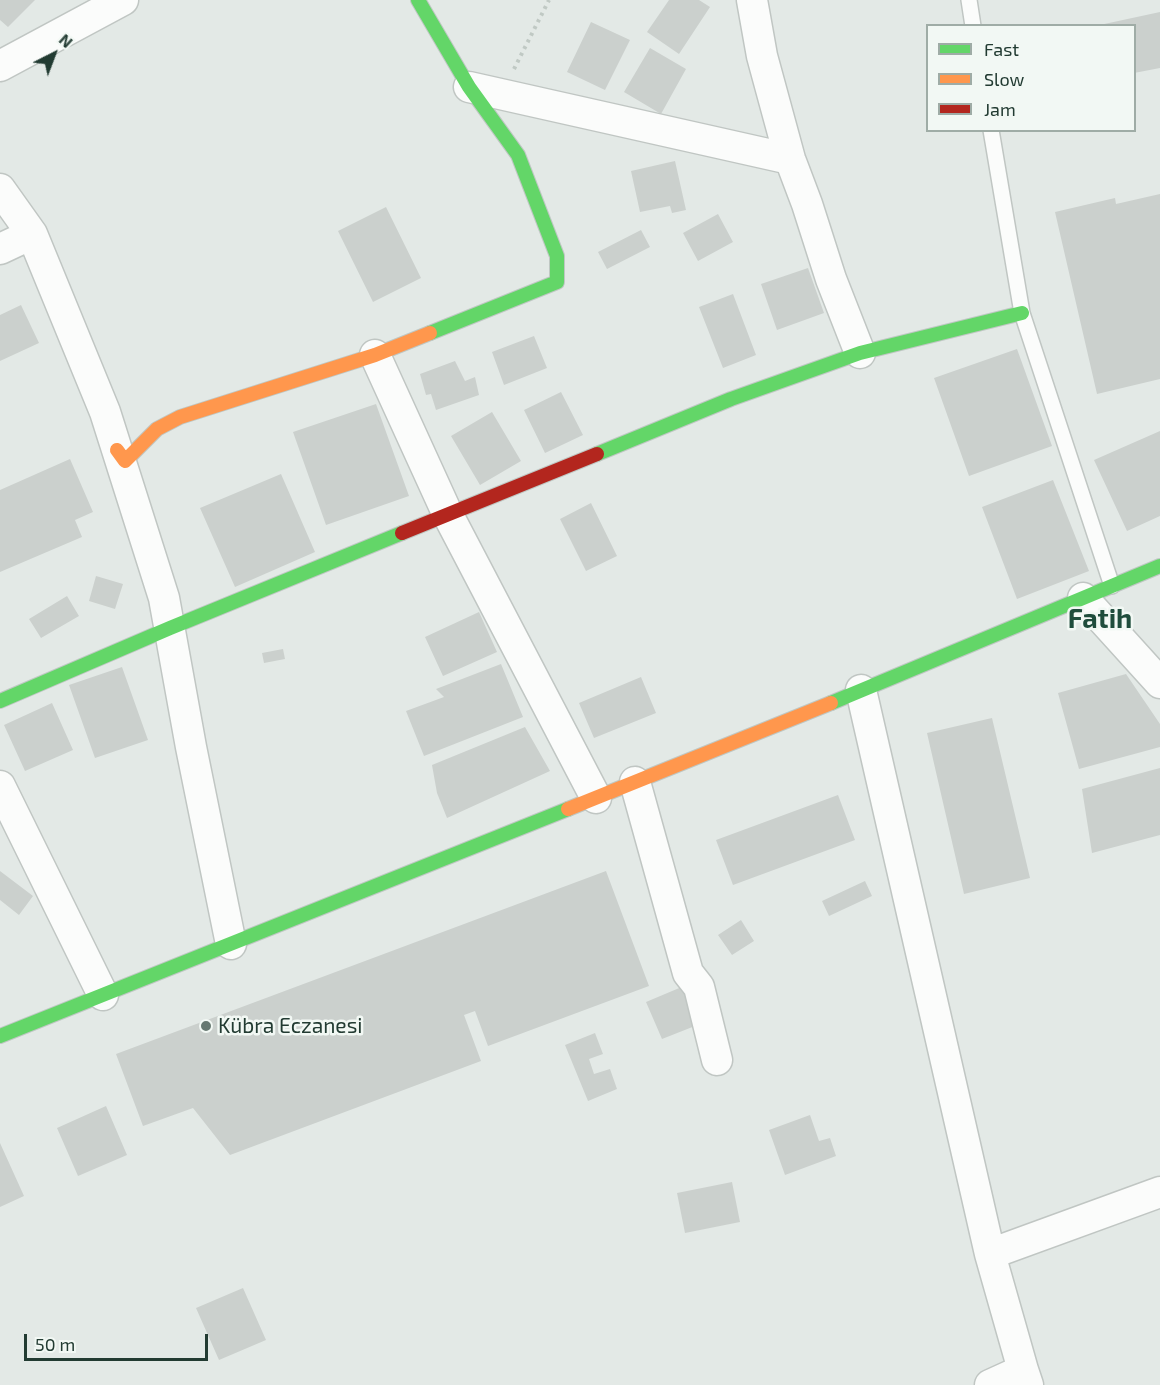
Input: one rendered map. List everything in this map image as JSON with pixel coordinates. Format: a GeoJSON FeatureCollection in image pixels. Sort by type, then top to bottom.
{"type":"FeatureCollection","features":[{"type":"Feature","properties":{"kind":"street"},"geometry":{"type":"LineString","coordinates":[[0,66],[123,0]]}},
{"type":"Feature","properties":{"kind":"street"},"geometry":{"type":"LineString","coordinates":[[117,450],[124,461],[157,429],[180,417],[375,355],[557,282],[557,256],[518,155],[469,87],[418,0]]}},
{"type":"Feature","properties":{"kind":"street"},"geometry":{"type":"LineString","coordinates":[[752,0],[762,56],[790,159],[831,279],[860,352]]}},
{"type":"Feature","properties":{"kind":"street"},"geometry":{"type":"LineString","coordinates":[[469,87],[790,159]]}},
{"type":"Feature","properties":{"kind":"street"},"geometry":{"type":"LineString","coordinates":[[0,189],[32,234],[105,412],[164,598],[191,747],[231,944]]}},
{"type":"Feature","properties":{"kind":"street"},"geometry":{"type":"LineString","coordinates":[[0,249],[32,234]]}},
{"type":"Feature","properties":{"kind":"street"},"geometry":{"type":"LineString","coordinates":[[0,701],[170,628],[731,399],[860,352],[1022,313]]}},
{"type":"Feature","properties":{"kind":"street"},"geometry":{"type":"LineString","coordinates":[[375,355],[448,515],[596,798]]}},
{"type":"Feature","properties":{"kind":"street"},"geometry":{"type":"LineString","coordinates":[[0,1036],[596,798],[1160,566]]}},
{"type":"Feature","properties":{"kind":"street"},"geometry":{"type":"LineString","coordinates":[[1083,598],[1160,683]]}},
{"type":"Feature","properties":{"kind":"street"},"geometry":{"type":"LineString","coordinates":[[861,690],[990,1254],[1026,1378],[990,1385]]}},
{"type":"Feature","properties":{"kind":"street"},"geometry":{"type":"LineString","coordinates":[[635,782],[688,973],[699,987],[717,1060]]}},
{"type":"Feature","properties":{"kind":"street"},"geometry":{"type":"LineString","coordinates":[[0,786],[103,995]]}},
{"type":"Feature","properties":{"kind":"street"},"geometry":{"type":"LineString","coordinates":[[990,1254],[1160,1192]]}},
{"type":"Feature","properties":{"kind":"lane"},"geometry":{"type":"LineString","coordinates":[[969,0],[973,24]]}},
{"type":"Feature","properties":{"kind":"lane"},"geometry":{"type":"LineString","coordinates":[[991,132],[1022,313],[1112,586]]}},
{"type":"Feature","properties":{"kind":"path"},"geometry":{"type":"LineString","coordinates":[[502,94],[549,0]]}},
{"type":"Feature","properties":{"kind":"building"},"geometry":{"type":"Polygon","coordinates":[[[0,0],[35,0],[8,27],[0,20],[0,0]]]}},
{"type":"Feature","properties":{"kind":"building"},"geometry":{"type":"Polygon","coordinates":[[[669,0],[699,0],[710,7],[679,54],[647,32],[669,0]]]}},
{"type":"Feature","properties":{"kind":"building"},"geometry":{"type":"Polygon","coordinates":[[[1160,12],[1160,68],[1136,73],[1136,24],[1104,24],[1160,12]]]}},
{"type":"Feature","properties":{"kind":"building"},"geometry":{"type":"Polygon","coordinates":[[[591,22],[630,40],[605,90],[567,72],[591,22]]]}},
{"type":"Feature","properties":{"kind":"building"},"geometry":{"type":"Polygon","coordinates":[[[650,48],[686,69],[661,114],[624,92],[650,48]]]}},
{"type":"Feature","properties":{"kind":"building"},"geometry":{"type":"Polygon","coordinates":[[[675,161],[686,210],[672,213],[670,206],[640,212],[631,171],[675,161]]]}},
{"type":"Feature","properties":{"kind":"building"},"geometry":{"type":"Polygon","coordinates":[[[1160,194],[1160,379],[1097,394],[1055,212],[1115,198],[1116,204],[1160,194]]]}},
{"type":"Feature","properties":{"kind":"building"},"geometry":{"type":"Polygon","coordinates":[[[386,207],[421,278],[373,302],[338,231],[386,207]]]}},
{"type":"Feature","properties":{"kind":"building"},"geometry":{"type":"Polygon","coordinates":[[[718,214],[733,242],[698,261],[683,233],[718,214]]]}},
{"type":"Feature","properties":{"kind":"building"},"geometry":{"type":"Polygon","coordinates":[[[641,230],[650,247],[607,269],[598,252],[641,230]]]}},
{"type":"Feature","properties":{"kind":"building"},"geometry":{"type":"Polygon","coordinates":[[[808,268],[824,313],[777,330],[761,284],[808,268]]]}},
{"type":"Feature","properties":{"kind":"building"},"geometry":{"type":"Polygon","coordinates":[[[733,294],[756,355],[723,368],[699,307],[733,294]]]}},
{"type":"Feature","properties":{"kind":"building"},"geometry":{"type":"Polygon","coordinates":[[[21,305],[39,343],[0,361],[0,315],[21,305]]]}},
{"type":"Feature","properties":{"kind":"building"},"geometry":{"type":"Polygon","coordinates":[[[534,336],[547,368],[504,385],[492,352],[534,336]]]}},
{"type":"Feature","properties":{"kind":"building"},"geometry":{"type":"Polygon","coordinates":[[[1017,349],[1052,446],[969,476],[934,378],[1017,349]]]}},
{"type":"Feature","properties":{"kind":"building"},"geometry":{"type":"Polygon","coordinates":[[[455,361],[465,381],[475,377],[479,395],[436,410],[431,394],[426,395],[420,374],[455,361]]]}},
{"type":"Feature","properties":{"kind":"building"},"geometry":{"type":"Polygon","coordinates":[[[561,392],[583,435],[545,453],[524,410],[561,392]]]}},
{"type":"Feature","properties":{"kind":"building"},"geometry":{"type":"Polygon","coordinates":[[[376,404],[409,496],[326,525],[293,432],[376,404]]]}},
{"type":"Feature","properties":{"kind":"building"},"geometry":{"type":"Polygon","coordinates":[[[492,412],[521,461],[480,485],[451,436],[492,412]]]}},
{"type":"Feature","properties":{"kind":"building"},"geometry":{"type":"Polygon","coordinates":[[[1160,431],[1160,516],[1127,531],[1094,460],[1160,431]]]}},
{"type":"Feature","properties":{"kind":"building"},"geometry":{"type":"Polygon","coordinates":[[[70,459],[93,512],[75,520],[82,537],[0,572],[0,490],[70,459]]]}},
{"type":"Feature","properties":{"kind":"building"},"geometry":{"type":"Polygon","coordinates":[[[281,474],[315,552],[235,587],[200,508],[281,474]]]}},
{"type":"Feature","properties":{"kind":"building"},"geometry":{"type":"Polygon","coordinates":[[[1053,480],[1089,571],[1017,599],[982,507],[1053,480]]]}},
{"type":"Feature","properties":{"kind":"building"},"geometry":{"type":"Polygon","coordinates":[[[591,503],[617,556],[586,571],[560,519],[591,503]]]}},
{"type":"Feature","properties":{"kind":"building"},"geometry":{"type":"Polygon","coordinates":[[[96,576],[123,584],[115,609],[89,601],[96,576]]]}},
{"type":"Feature","properties":{"kind":"building"},"geometry":{"type":"Polygon","coordinates":[[[67,596],[79,616],[41,638],[29,619],[67,596]]]}},
{"type":"Feature","properties":{"kind":"building"},"geometry":{"type":"Polygon","coordinates":[[[479,612],[497,652],[443,676],[425,637],[479,612]]]}},
{"type":"Feature","properties":{"kind":"building"},"geometry":{"type":"Polygon","coordinates":[[[283,649],[285,659],[264,663],[262,653],[283,649]]]}},
{"type":"Feature","properties":{"kind":"building"},"geometry":{"type":"Polygon","coordinates":[[[501,664],[523,717],[424,756],[406,711],[444,697],[436,689],[501,664]]]}},
{"type":"Feature","properties":{"kind":"building"},"geometry":{"type":"Polygon","coordinates":[[[122,667],[148,740],[95,758],[69,685],[122,667]]]}},
{"type":"Feature","properties":{"kind":"building"},"geometry":{"type":"Polygon","coordinates":[[[1126,674],[1160,724],[1160,747],[1079,769],[1058,693],[1126,674]]]}},
{"type":"Feature","properties":{"kind":"building"},"geometry":{"type":"Polygon","coordinates":[[[641,677],[656,713],[594,738],[579,703],[641,677]]]}},
{"type":"Feature","properties":{"kind":"building"},"geometry":{"type":"Polygon","coordinates":[[[52,703],[73,750],[25,771],[4,725],[52,703]]]}},
{"type":"Feature","properties":{"kind":"building"},"geometry":{"type":"Polygon","coordinates":[[[992,718],[1030,878],[964,894],[927,733],[992,718]]]}},
{"type":"Feature","properties":{"kind":"building"},"geometry":{"type":"Polygon","coordinates":[[[525,727],[550,771],[447,818],[437,793],[432,765],[525,727]]]}},
{"type":"Feature","properties":{"kind":"building"},"geometry":{"type":"Polygon","coordinates":[[[1160,768],[1160,835],[1092,853],[1082,789],[1160,768]]]}},
{"type":"Feature","properties":{"kind":"building"},"geometry":{"type":"Polygon","coordinates":[[[838,795],[855,840],[733,885],[716,840],[838,795]]]}},
{"type":"Feature","properties":{"kind":"building"},"geometry":{"type":"Polygon","coordinates":[[[0,871],[33,896],[19,915],[0,900],[0,871]]]}},
{"type":"Feature","properties":{"kind":"building"},"geometry":{"type":"Polygon","coordinates":[[[606,871],[649,986],[488,1046],[475,1011],[464,1015],[481,1061],[230,1155],[193,1108],[143,1126],[116,1054],[606,871]]]}},
{"type":"Feature","properties":{"kind":"building"},"geometry":{"type":"Polygon","coordinates":[[[865,881],[872,896],[829,916],[822,901],[865,881]]]}},
{"type":"Feature","properties":{"kind":"building"},"geometry":{"type":"Polygon","coordinates":[[[741,920],[754,941],[732,955],[718,935],[741,920]]]}},
{"type":"Feature","properties":{"kind":"building"},"geometry":{"type":"Polygon","coordinates":[[[684,986],[700,1024],[662,1039],[646,1002],[684,986]]]}},
{"type":"Feature","properties":{"kind":"building"},"geometry":{"type":"Polygon","coordinates":[[[595,1033],[603,1054],[589,1059],[594,1074],[610,1069],[617,1089],[588,1101],[565,1045],[595,1033]]]}},
{"type":"Feature","properties":{"kind":"building"},"geometry":{"type":"Polygon","coordinates":[[[106,1106],[127,1155],[78,1176],[57,1128],[106,1106]]]}},
{"type":"Feature","properties":{"kind":"building"},"geometry":{"type":"Polygon","coordinates":[[[810,1115],[819,1141],[830,1138],[836,1156],[785,1175],[769,1130],[810,1115]]]}},
{"type":"Feature","properties":{"kind":"building"},"geometry":{"type":"Polygon","coordinates":[[[0,1143],[24,1196],[0,1207],[0,1143]]]}},
{"type":"Feature","properties":{"kind":"building"},"geometry":{"type":"Polygon","coordinates":[[[732,1182],[740,1222],[685,1233],[677,1193],[732,1182]]]}},
{"type":"Feature","properties":{"kind":"building"},"geometry":{"type":"Polygon","coordinates":[[[243,1288],[266,1340],[219,1360],[196,1308],[243,1288]]]}},
{"type":"Feature","properties":{"kind":"traffic: fast"},"geometry":{"type":"LineString","coordinates":[[418,0],[469,87],[518,155],[557,256],[557,282],[430,333]]}},
{"type":"Feature","properties":{"kind":"traffic: fast"},"geometry":{"type":"LineString","coordinates":[[597,454],[731,399],[860,353],[1022,313]]}},
{"type":"Feature","properties":{"kind":"traffic: fast"},"geometry":{"type":"LineString","coordinates":[[0,701],[170,628],[402,533]]}},
{"type":"Feature","properties":{"kind":"traffic: fast"},"geometry":{"type":"LineString","coordinates":[[831,703],[1160,566]]}},
{"type":"Feature","properties":{"kind":"traffic: fast"},"geometry":{"type":"LineString","coordinates":[[0,1036],[568,809]]}},
{"type":"Feature","properties":{"kind":"traffic: slow"},"geometry":{"type":"LineString","coordinates":[[117,450],[125,461],[157,429],[180,417],[375,355],[430,333]]}},
{"type":"Feature","properties":{"kind":"traffic: slow"},"geometry":{"type":"LineString","coordinates":[[568,809],[831,703]]}},
{"type":"Feature","properties":{"kind":"traffic: jam"},"geometry":{"type":"LineString","coordinates":[[402,533],[597,454]]}},
{"type":"Feature","properties":{"kind":"place","name":"Kübra Eczanesi"},"geometry":{"type":"Point","coordinates":[206,1026]}},
{"type":"Feature","properties":{"kind":"district","name":"Fatih"},"geometry":{"type":"Point","coordinates":[1100,619]}}]}
